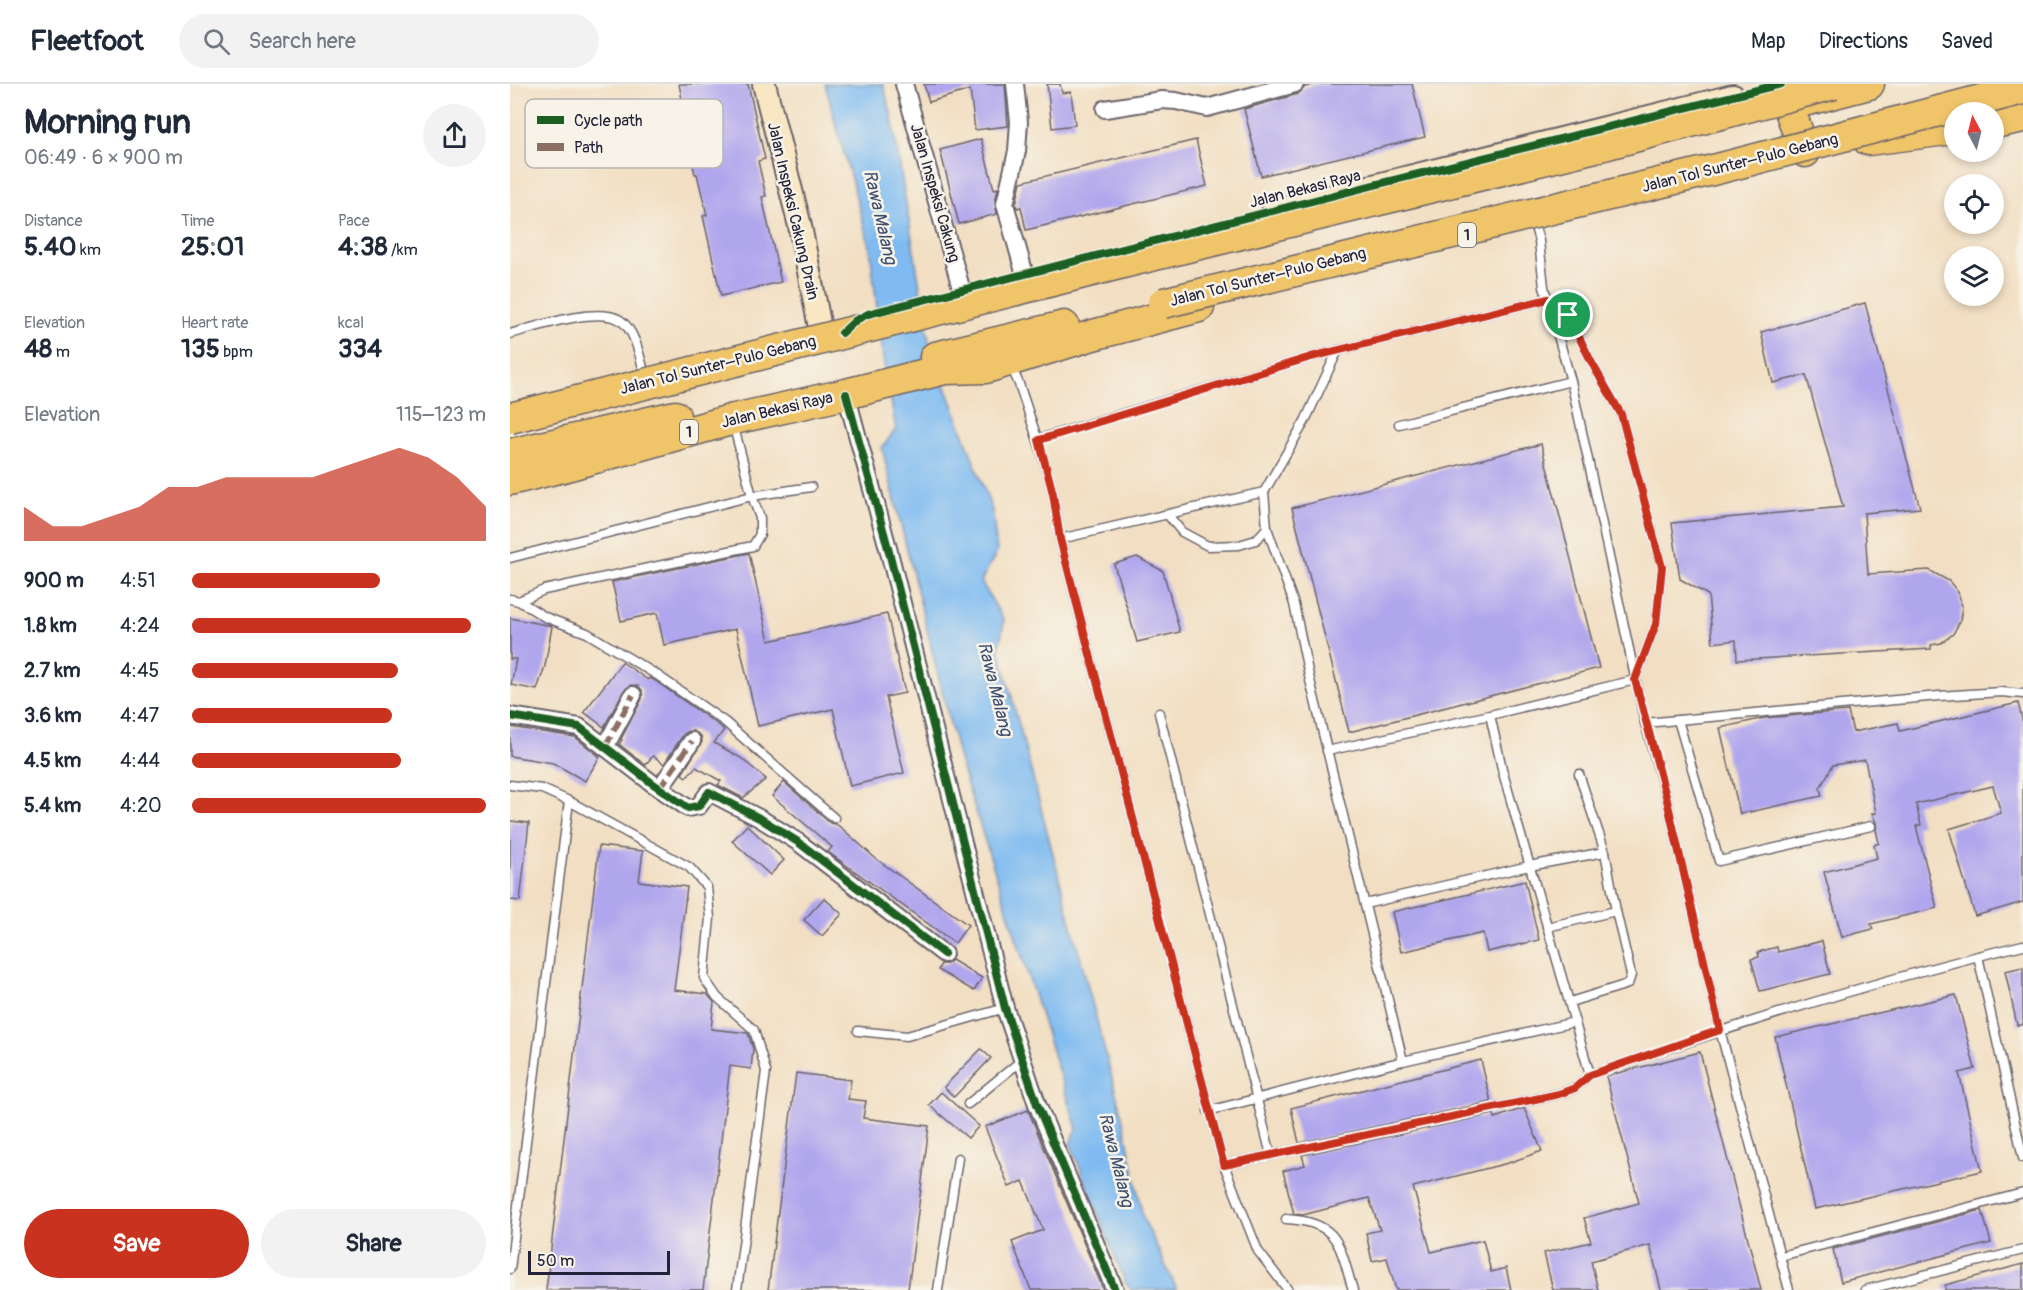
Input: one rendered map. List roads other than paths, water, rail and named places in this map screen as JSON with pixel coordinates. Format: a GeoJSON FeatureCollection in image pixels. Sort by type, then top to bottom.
{"type":"FeatureCollection","features":[{"type":"Feature","properties":{"kind":"highway","name":"Jalan Tol Sunter–Pulo Gebang"},"geometry":{"type":"LineString","coordinates":[[510,418],[1176,249],[1604,145],[1834,84]]}},
{"type":"Feature","properties":{"kind":"highway","name":"Jalan Bekasi Raya"},"geometry":{"type":"LineString","coordinates":[[510,410],[850,328],[949,300],[1778,93],[1869,84]]}},
{"type":"Feature","properties":{"kind":"highway"},"geometry":{"type":"LineString","coordinates":[[1163,303],[1282,260],[1346,241],[1755,146],[1990,84]]}},
{"type":"Feature","properties":{"kind":"highway","name":"Jalan Tol Sunter–Pulo Gebang"},"geometry":{"type":"LineString","coordinates":[[510,454],[1163,303],[1728,167],[2023,89]]}},
{"type":"Feature","properties":{"kind":"highway"},"geometry":{"type":"LineString","coordinates":[[1778,93],[1805,152]]}},
{"type":"Feature","properties":{"kind":"highway"},"geometry":{"type":"LineString","coordinates":[[2004,122],[2023,117]]}},
{"type":"Feature","properties":{"kind":"highway"},"geometry":{"type":"LineString","coordinates":[[2004,124],[2023,124]]}},
{"type":"Feature","properties":{"kind":"highway","name":"Jalan Bekasi Raya"},"geometry":{"type":"LineString","coordinates":[[510,480],[735,427],[857,391],[945,369],[997,365],[1121,328],[1468,234],[1533,220],[1840,143],[1944,130]]}},
{"type":"Feature","properties":{"kind":"street","name":"Jalan Inspeksi Cakung Drain"},"geometry":{"type":"LineString","coordinates":[[764,84],[800,226],[850,328]]}},
{"type":"Feature","properties":{"kind":"street","name":"Jalan Inspeksi Cakung"},"geometry":{"type":"LineString","coordinates":[[904,84],[949,300]]}},
{"type":"Feature","properties":{"kind":"street"},"geometry":{"type":"LineString","coordinates":[[1014,84],[1019,122],[1017,151],[1005,204],[1025,275]]}},
{"type":"Feature","properties":{"kind":"street"},"geometry":{"type":"LineString","coordinates":[[1105,109],[1162,100],[1176,100],[1208,108],[1286,85]]}},
{"type":"Feature","properties":{"kind":"street","name":"Jalan Bekasi Raya"},"geometry":{"type":"LineString","coordinates":[[949,300],[1025,275],[1374,185],[1778,93]]}},
{"type":"Feature","properties":{"kind":"street"},"geometry":{"type":"LineString","coordinates":[[857,391],[861,452],[888,548],[1005,1008],[1037,1104],[1115,1290]]}},
{"type":"Feature","properties":{"kind":"street"},"geometry":{"type":"LineString","coordinates":[[605,747],[633,695]]}},
{"type":"Feature","properties":{"kind":"street"},"geometry":{"type":"LineString","coordinates":[[510,716],[579,728],[688,808],[699,806],[709,792],[761,819],[798,842],[944,954]]}},
{"type":"Feature","properties":{"kind":"street"},"geometry":{"type":"LineString","coordinates":[[660,788],[692,741]]}},
{"type":"Feature","properties":{"kind":"lane"},"geometry":{"type":"LineString","coordinates":[[1533,220],[1539,242],[1544,287],[1571,381],[1645,723],[1666,796],[1720,1030],[1790,1290]]}},
{"type":"Feature","properties":{"kind":"lane"},"geometry":{"type":"LineString","coordinates":[[1039,440],[1311,357],[1548,299]]}},
{"type":"Feature","properties":{"kind":"lane"},"geometry":{"type":"LineString","coordinates":[[1548,299],[1568,315],[1621,414],[1662,567],[1656,624],[1635,680]]}},
{"type":"Feature","properties":{"kind":"lane"},"geometry":{"type":"LineString","coordinates":[[510,334],[569,319],[604,315],[621,321],[635,340],[646,379]]}},
{"type":"Feature","properties":{"kind":"lane"},"geometry":{"type":"LineString","coordinates":[[1338,350],[1305,421],[1264,492],[1267,528],[1294,604],[1327,751],[1403,1061]]}},
{"type":"Feature","properties":{"kind":"lane"},"geometry":{"type":"LineString","coordinates":[[997,365],[1019,384],[1039,440],[1053,494],[1060,539],[1224,1165],[1258,1251],[1288,1290]]}},
{"type":"Feature","properties":{"kind":"lane"},"geometry":{"type":"LineString","coordinates":[[1399,424],[1571,381]]}},
{"type":"Feature","properties":{"kind":"lane"},"geometry":{"type":"LineString","coordinates":[[514,600],[544,591],[753,546],[760,534],[760,518],[752,496],[735,427]]}},
{"type":"Feature","properties":{"kind":"lane"},"geometry":{"type":"LineString","coordinates":[[510,558],[752,496],[811,487]]}},
{"type":"Feature","properties":{"kind":"lane"},"geometry":{"type":"LineString","coordinates":[[1060,539],[1264,492]]}},
{"type":"Feature","properties":{"kind":"lane"},"geometry":{"type":"LineString","coordinates":[[1167,514],[1182,532],[1208,546],[1239,545],[1256,540],[1267,528]]}},
{"type":"Feature","properties":{"kind":"lane"},"geometry":{"type":"LineString","coordinates":[[514,600],[545,617],[587,633],[657,675],[725,722],[834,818]]}},
{"type":"Feature","properties":{"kind":"lane"},"geometry":{"type":"LineString","coordinates":[[1327,751],[1490,716],[1635,680]]}},
{"type":"Feature","properties":{"kind":"lane"},"geometry":{"type":"LineString","coordinates":[[1645,723],[1939,696],[2001,692],[2023,694]]}},
{"type":"Feature","properties":{"kind":"lane"},"geometry":{"type":"LineString","coordinates":[[1159,713],[1271,1155]]}},
{"type":"Feature","properties":{"kind":"lane"},"geometry":{"type":"LineString","coordinates":[[1490,716],[1503,773],[1590,1075]]}},
{"type":"Feature","properties":{"kind":"lane"},"geometry":{"type":"LineString","coordinates":[[1678,720],[1719,861],[1871,826]]}},
{"type":"Feature","properties":{"kind":"lane"},"geometry":{"type":"LineString","coordinates":[[1570,1002],[1628,984],[1631,975],[1605,852],[1579,774]]}},
{"type":"Feature","properties":{"kind":"lane"},"geometry":{"type":"LineString","coordinates":[[510,785],[542,789],[569,801],[689,867],[707,887],[710,918],[704,978],[717,997],[754,1030],[766,1071],[737,1290]]}},
{"type":"Feature","properties":{"kind":"lane"},"geometry":{"type":"LineString","coordinates":[[510,1269],[569,801]]}},
{"type":"Feature","properties":{"kind":"lane"},"geometry":{"type":"LineString","coordinates":[[1365,903],[1529,866],[1605,852]]}},
{"type":"Feature","properties":{"kind":"lane"},"geometry":{"type":"LineString","coordinates":[[1548,927],[1616,911]]}},
{"type":"Feature","properties":{"kind":"lane"},"geometry":{"type":"LineString","coordinates":[[1224,1165],[1559,1094],[1575,1088],[1590,1075],[1720,1030],[2023,945]]}},
{"type":"Feature","properties":{"kind":"lane"},"geometry":{"type":"LineString","coordinates":[[1978,956],[2023,1158]]}},
{"type":"Feature","properties":{"kind":"lane"},"geometry":{"type":"LineString","coordinates":[[858,1031],[907,1036],[1005,1008]]}},
{"type":"Feature","properties":{"kind":"lane"},"geometry":{"type":"LineString","coordinates":[[1209,1111],[1403,1061],[1575,1022]]}},
{"type":"Feature","properties":{"kind":"lane"},"geometry":{"type":"LineString","coordinates":[[968,1104],[1022,1060]]}},
{"type":"Feature","properties":{"kind":"lane"},"geometry":{"type":"LineString","coordinates":[[938,1290],[958,1158]]}},
{"type":"Feature","properties":{"kind":"lane"},"geometry":{"type":"LineString","coordinates":[[1781,1256],[2023,1193]]}},
{"type":"Feature","properties":{"kind":"lane"},"geometry":{"type":"LineString","coordinates":[[1286,1219],[1303,1220],[1328,1229],[1339,1246],[1353,1290]]}},
{"type":"Feature","properties":{"kind":"lane"},"geometry":{"type":"LineString","coordinates":[[1865,1290],[2023,1250]]}},
{"type":"Feature","properties":{"kind":"water","name":"Rawa Malang"},"geometry":{"type":"Polygon","coordinates":[[[825,84],[883,84],[891,113],[929,341],[992,510],[997,552],[981,581],[1004,621],[999,649],[1124,1124],[1143,1217],[1177,1290],[1131,1290],[1125,1282],[1070,1143],[1077,1129],[958,756],[882,448],[896,429],[883,359],[870,248],[825,84]]]}}]}
